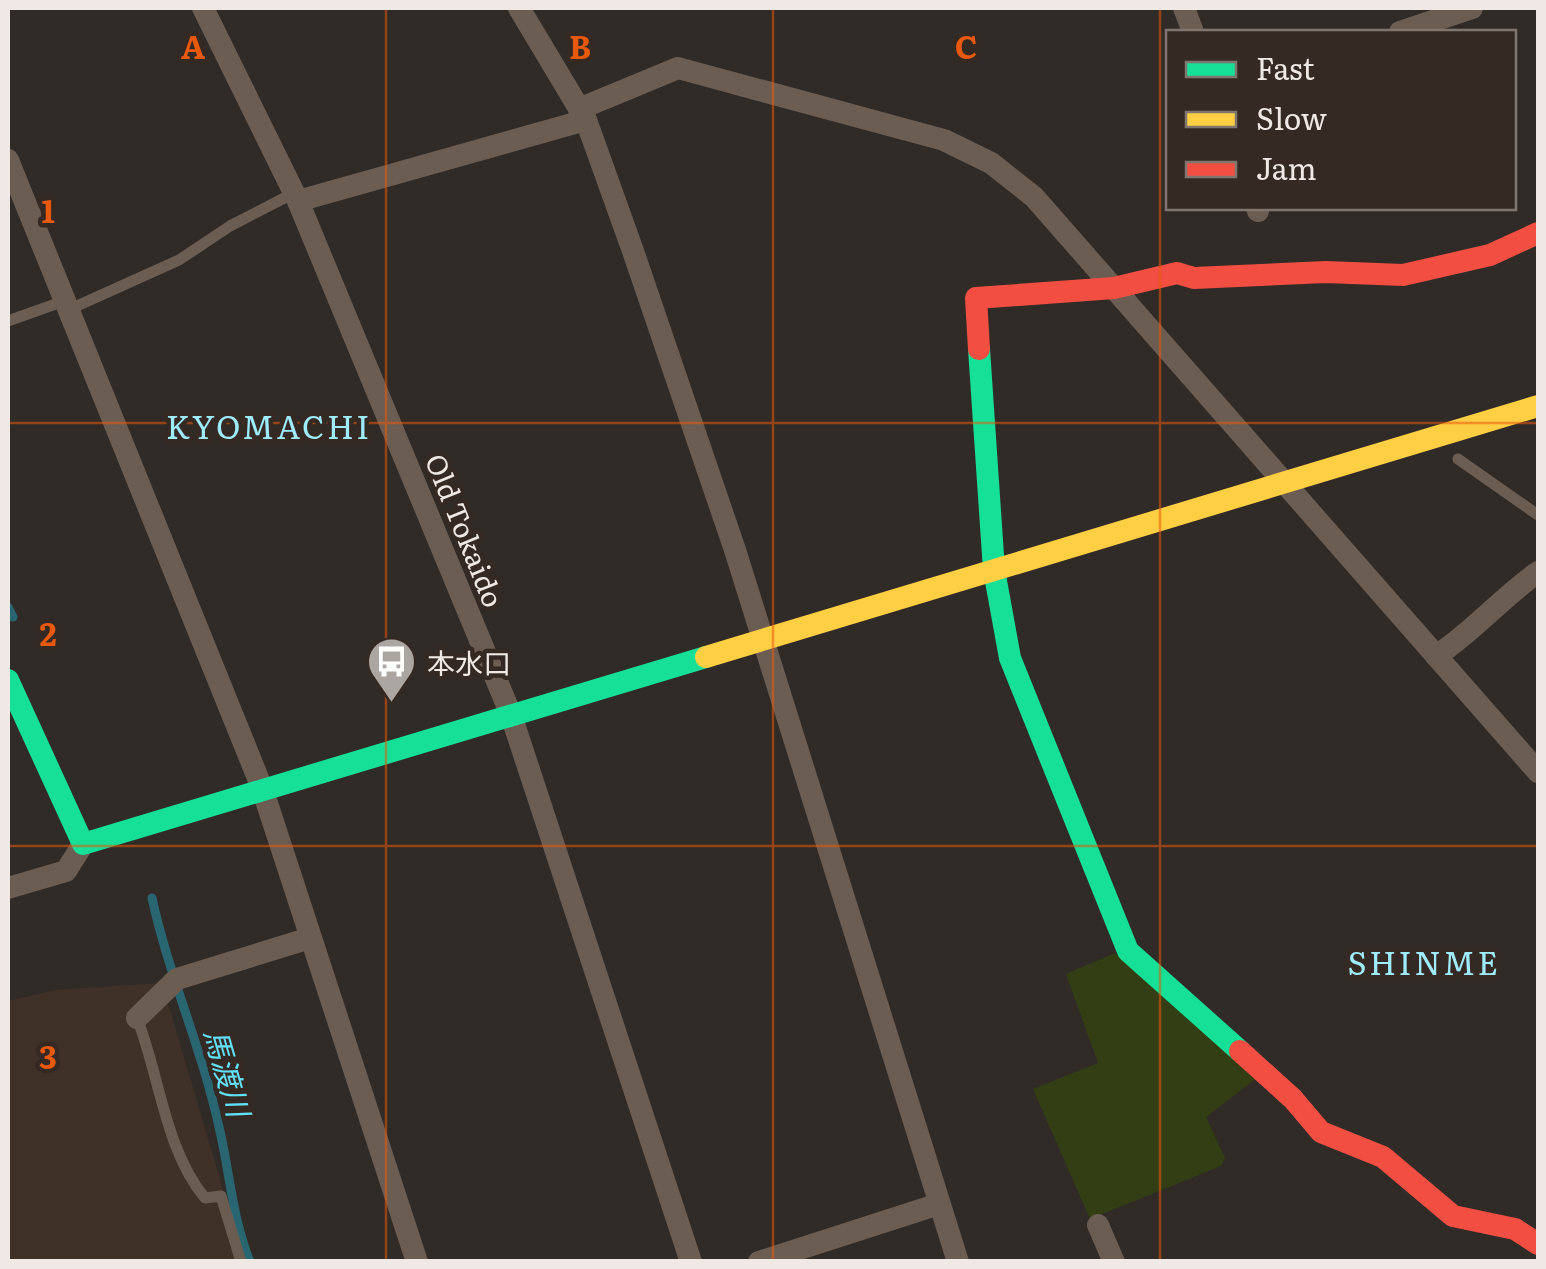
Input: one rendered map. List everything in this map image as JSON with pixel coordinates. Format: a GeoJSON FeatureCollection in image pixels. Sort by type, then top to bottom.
{"type":"FeatureCollection","features":[{"type":"Feature","properties":{"kind":"street","name":"Old Tokaido"},"geometry":{"type":"LineString","coordinates":[[202,8],[296,197],[499,695],[511,714],[690,1262]]}},
{"type":"Feature","properties":{"kind":"street"},"geometry":{"type":"LineString","coordinates":[[519,8],[583,115],[762,638],[958,1262]]}},
{"type":"Feature","properties":{"kind":"street"},"geometry":{"type":"LineString","coordinates":[[1406,30],[1472,8]]}},
{"type":"Feature","properties":{"kind":"street"},"geometry":{"type":"LineString","coordinates":[[296,197],[583,115],[678,68],[944,140],[990,163],[1034,198],[1538,772]]}},
{"type":"Feature","properties":{"kind":"street"},"geometry":{"type":"LineString","coordinates":[[8,160],[262,788],[418,1262]]}},
{"type":"Feature","properties":{"kind":"street"},"geometry":{"type":"LineString","coordinates":[[1538,233],[1490,255],[1403,275],[1326,272],[1194,278],[1177,273],[1114,288],[976,298],[994,570],[1016,680],[1128,950],[1270,1077],[1320,1132],[1383,1157],[1453,1216],[1515,1229],[1538,1244]]}},
{"type":"Feature","properties":{"kind":"street"},"geometry":{"type":"LineString","coordinates":[[8,888],[66,872],[83,844],[1538,406]]}},
{"type":"Feature","properties":{"kind":"street"},"geometry":{"type":"LineString","coordinates":[[1436,656],[1458,641],[1498,600],[1538,572]]}},
{"type":"Feature","properties":{"kind":"street"},"geometry":{"type":"LineString","coordinates":[[8,680],[83,844]]}},
{"type":"Feature","properties":{"kind":"street"},"geometry":{"type":"LineString","coordinates":[[137,1018],[170,984],[310,938]]}},
{"type":"Feature","properties":{"kind":"street"},"geometry":{"type":"LineString","coordinates":[[759,1262],[939,1204]]}},
{"type":"Feature","properties":{"kind":"street"},"geometry":{"type":"LineString","coordinates":[[1098,1225],[1114,1262]]}},
{"type":"Feature","properties":{"kind":"lane"},"geometry":{"type":"LineString","coordinates":[[8,321],[66,306],[179,260],[230,226],[296,197]]}},
{"type":"Feature","properties":{"kind":"lane"},"geometry":{"type":"LineString","coordinates":[[1458,458],[1538,515]]}},
{"type":"Feature","properties":{"kind":"lane"},"geometry":{"type":"LineString","coordinates":[[137,1018],[152,1056],[180,1162],[205,1198],[221,1196],[242,1262]]}},
{"type":"Feature","properties":{"kind":"shaded area"},"geometry":{"type":"Polygon","coordinates":[[[162,983],[244,1261],[8,1261],[8,1001],[56,990],[162,983]]]}},
{"type":"Feature","properties":{"kind":"green space"},"geometry":{"type":"Polygon","coordinates":[[[1115,953],[1257,1078],[1206,1117],[1225,1158],[1221,1166],[1090,1219],[1033,1089],[1098,1063],[1066,974],[1115,953]]]}},
{"type":"Feature","properties":{"kind":"waterway","name":"馬渡川"},"geometry":{"type":"LineString","coordinates":[[8,607],[13,617]]}},
{"type":"Feature","properties":{"kind":"waterway","name":"馬渡川"},"geometry":{"type":"LineString","coordinates":[[152,898],[212,1098],[235,1212],[250,1262]]}},
{"type":"Feature","properties":{"kind":"traffic: fast"},"geometry":{"type":"LineString","coordinates":[[979,349],[994,570],[1010,658],[1128,951],[1240,1051]]}},
{"type":"Feature","properties":{"kind":"traffic: fast"},"geometry":{"type":"LineString","coordinates":[[8,680],[83,844],[706,657]]}},
{"type":"Feature","properties":{"kind":"traffic: slow"},"geometry":{"type":"LineString","coordinates":[[706,657],[1538,406]]}},
{"type":"Feature","properties":{"kind":"traffic: jam"},"geometry":{"type":"LineString","coordinates":[[979,349],[976,298],[1114,288],[1177,273],[1194,278],[1326,272],[1403,275],[1490,255],[1538,233]]}},
{"type":"Feature","properties":{"kind":"traffic: jam"},"geometry":{"type":"LineString","coordinates":[[1240,1051],[1293,1099],[1321,1132],[1383,1157],[1453,1216],[1515,1229],[1538,1244]]}},
{"type":"Feature","properties":{"kind":"place","name":"本水口"},"geometry":{"type":"Point","coordinates":[392,704]}},
{"type":"Feature","properties":{"kind":"district","name":"KYOMACHI"},"geometry":{"type":"Point","coordinates":[269,425]}},
{"type":"Feature","properties":{"kind":"district","name":"SHINME"},"geometry":{"type":"Point","coordinates":[1424,961]}}]}
